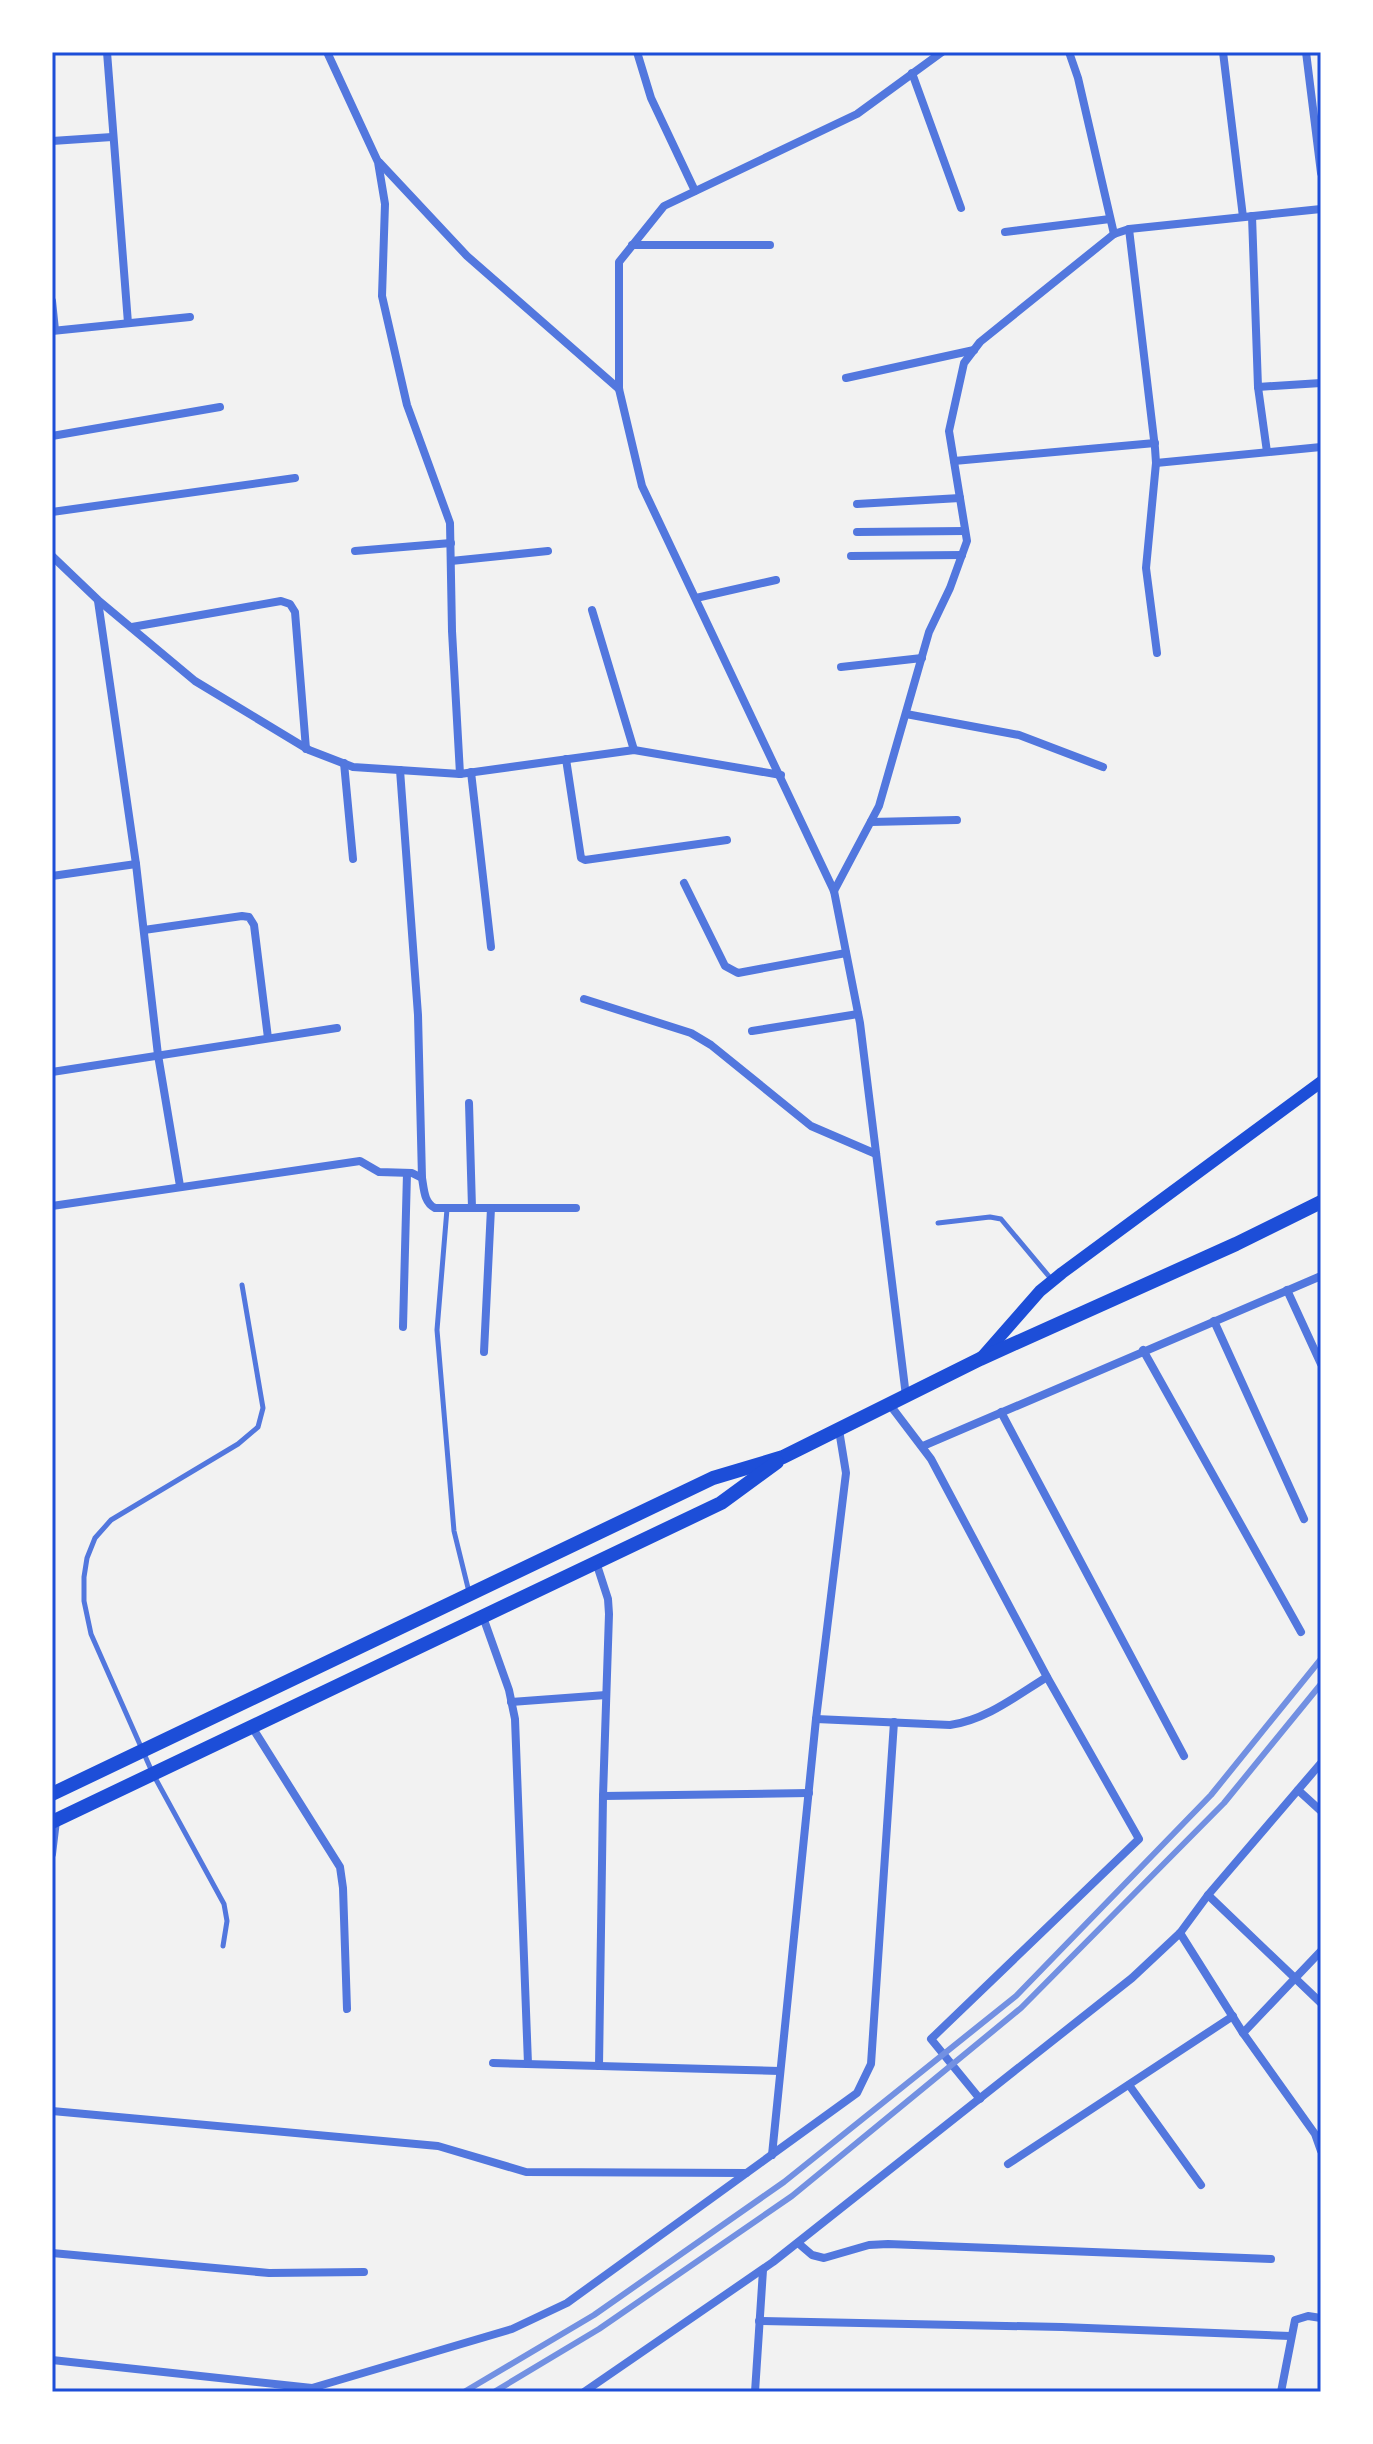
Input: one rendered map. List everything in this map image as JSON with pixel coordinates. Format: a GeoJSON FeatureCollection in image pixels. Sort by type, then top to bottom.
{"type":"FeatureCollection","features":[{"type":"Feature","properties":{"kind":"main road"},"geometry":{"type":"LineString","coordinates":[[980,1359],[1040,1291],[1321,1082]]}},
{"type":"Feature","properties":{"kind":"main road"},"geometry":{"type":"LineString","coordinates":[[52,1794],[713,1478],[783,1457],[980,1359],[1236,1244],[1321,1202]]}},
{"type":"Feature","properties":{"kind":"main road"},"geometry":{"type":"LineString","coordinates":[[54,1822],[721,1503],[783,1457]]}},
{"type":"Feature","properties":{"kind":"street"},"geometry":{"type":"LineString","coordinates":[[107,52],[128,323]]}},
{"type":"Feature","properties":{"kind":"street"},"geometry":{"type":"LineString","coordinates":[[327,52],[378,162],[385,204],[382,296],[407,405],[450,523],[460,774]]}},
{"type":"Feature","properties":{"kind":"street"},"geometry":{"type":"LineString","coordinates":[[637,52],[651,98],[695,191]]}},
{"type":"Feature","properties":{"kind":"street"},"geometry":{"type":"LineString","coordinates":[[906,1397],[858,1014],[834,891],[642,486],[619,389],[619,262],[664,206],[857,114],[942,52]]}},
{"type":"Feature","properties":{"kind":"street"},"geometry":{"type":"LineString","coordinates":[[1069,52],[1078,78],[1114,234]]}},
{"type":"Feature","properties":{"kind":"street"},"geometry":{"type":"LineString","coordinates":[[1223,52],[1248,216],[1258,387],[1267,452]]}},
{"type":"Feature","properties":{"kind":"street"},"geometry":{"type":"LineString","coordinates":[[1306,52],[1321,173]]}},
{"type":"Feature","properties":{"kind":"street"},"geometry":{"type":"LineString","coordinates":[[912,73],[961,208]]}},
{"type":"Feature","properties":{"kind":"street"},"geometry":{"type":"LineString","coordinates":[[52,141],[112,137]]}},
{"type":"Feature","properties":{"kind":"street"},"geometry":{"type":"LineString","coordinates":[[378,162],[467,256],[619,389]]}},
{"type":"Feature","properties":{"kind":"street"},"geometry":{"type":"LineString","coordinates":[[834,891],[879,806],[929,632],[950,588],[967,541],[949,431],[964,363],[980,342],[1114,234],[1129,229],[1321,209]]}},
{"type":"Feature","properties":{"kind":"street"},"geometry":{"type":"LineString","coordinates":[[1005,232],[1110,219]]}},
{"type":"Feature","properties":{"kind":"street"},"geometry":{"type":"LineString","coordinates":[[1129,229],[1155,443],[1156,463],[1146,568],[1157,653]]}},
{"type":"Feature","properties":{"kind":"street"},"geometry":{"type":"LineString","coordinates":[[632,245],[770,245]]}},
{"type":"Feature","properties":{"kind":"street"},"geometry":{"type":"LineString","coordinates":[[52,301],[53,331],[190,317]]}},
{"type":"Feature","properties":{"kind":"street"},"geometry":{"type":"LineString","coordinates":[[846,378],[974,350]]}},
{"type":"Feature","properties":{"kind":"street"},"geometry":{"type":"LineString","coordinates":[[1258,387],[1321,383]]}},
{"type":"Feature","properties":{"kind":"street"},"geometry":{"type":"LineString","coordinates":[[52,436],[220,407]]}},
{"type":"Feature","properties":{"kind":"street"},"geometry":{"type":"LineString","coordinates":[[954,461],[1155,443]]}},
{"type":"Feature","properties":{"kind":"street"},"geometry":{"type":"LineString","coordinates":[[1156,463],[1321,447]]}},
{"type":"Feature","properties":{"kind":"street"},"geometry":{"type":"LineString","coordinates":[[52,512],[295,478]]}},
{"type":"Feature","properties":{"kind":"street"},"geometry":{"type":"LineString","coordinates":[[857,504],[960,498]]}},
{"type":"Feature","properties":{"kind":"street"},"geometry":{"type":"LineString","coordinates":[[857,532],[965,531]]}},
{"type":"Feature","properties":{"kind":"street"},"geometry":{"type":"LineString","coordinates":[[355,551],[451,543]]}},
{"type":"Feature","properties":{"kind":"street"},"geometry":{"type":"LineString","coordinates":[[451,561],[548,551]]}},
{"type":"Feature","properties":{"kind":"street"},"geometry":{"type":"LineString","coordinates":[[851,556],[962,555]]}},
{"type":"Feature","properties":{"kind":"street"},"geometry":{"type":"LineString","coordinates":[[52,556],[98,600],[195,681],[306,749],[353,767],[460,774],[634,750],[781,775]]}},
{"type":"Feature","properties":{"kind":"street"},"geometry":{"type":"LineString","coordinates":[[696,598],[776,580]]}},
{"type":"Feature","properties":{"kind":"street"},"geometry":{"type":"LineString","coordinates":[[98,600],[136,864],[158,1055],[180,1186]]}},
{"type":"Feature","properties":{"kind":"street"},"geometry":{"type":"LineString","coordinates":[[132,627],[281,601],[290,604],[295,612],[306,749]]}},
{"type":"Feature","properties":{"kind":"street"},"geometry":{"type":"LineString","coordinates":[[592,610],[634,750]]}},
{"type":"Feature","properties":{"kind":"street"},"geometry":{"type":"LineString","coordinates":[[841,667],[922,658]]}},
{"type":"Feature","properties":{"kind":"street"},"geometry":{"type":"LineString","coordinates":[[906,714],[1019,735],[1103,767]]}},
{"type":"Feature","properties":{"kind":"street"},"geometry":{"type":"LineString","coordinates":[[566,759],[581,858],[585,860],[727,840]]}},
{"type":"Feature","properties":{"kind":"street"},"geometry":{"type":"LineString","coordinates":[[344,763],[353,859]]}},
{"type":"Feature","properties":{"kind":"street"},"geometry":{"type":"LineString","coordinates":[[400,770],[418,1015],[422,1178],[429,1205],[447,1208],[576,1208]]}},
{"type":"Feature","properties":{"kind":"street"},"geometry":{"type":"LineString","coordinates":[[471,772],[491,947]]}},
{"type":"Feature","properties":{"kind":"street"},"geometry":{"type":"LineString","coordinates":[[871,822],[957,820]]}},
{"type":"Feature","properties":{"kind":"street"},"geometry":{"type":"LineString","coordinates":[[52,876],[136,864]]}},
{"type":"Feature","properties":{"kind":"street"},"geometry":{"type":"LineString","coordinates":[[684,883],[725,966],[731,971],[738,973],[846,953]]}},
{"type":"Feature","properties":{"kind":"street"},"geometry":{"type":"LineString","coordinates":[[144,930],[249,917],[254,925],[268,1038]]}},
{"type":"Feature","properties":{"kind":"street"},"geometry":{"type":"LineString","coordinates":[[584,999],[691,1033],[711,1045],[811,1126],[876,1154]]}},
{"type":"Feature","properties":{"kind":"street"},"geometry":{"type":"LineString","coordinates":[[752,1031],[858,1014]]}},
{"type":"Feature","properties":{"kind":"street"},"geometry":{"type":"LineString","coordinates":[[52,1072],[337,1028]]}},
{"type":"Feature","properties":{"kind":"street"},"geometry":{"type":"LineString","coordinates":[[469,1103],[472,1208]]}},
{"type":"Feature","properties":{"kind":"street"},"geometry":{"type":"LineString","coordinates":[[52,1206],[360,1161],[379,1172],[407,1173],[422,1178]]}},
{"type":"Feature","properties":{"kind":"street"},"geometry":{"type":"LineString","coordinates":[[403,1327],[407,1173]]}},
{"type":"Feature","properties":{"kind":"street"},"geometry":{"type":"LineString","coordinates":[[484,1352],[491,1208]]}},
{"type":"Feature","properties":{"kind":"street"},"geometry":{"type":"LineString","coordinates":[[923,1446],[1321,1276]]}},
{"type":"Feature","properties":{"kind":"street"},"geometry":{"type":"LineString","coordinates":[[1287,1290],[1321,1364]]}},
{"type":"Feature","properties":{"kind":"street"},"geometry":{"type":"LineString","coordinates":[[1214,1321],[1304,1519]]}},
{"type":"Feature","properties":{"kind":"street"},"geometry":{"type":"LineString","coordinates":[[1143,1350],[1301,1632]]}},
{"type":"Feature","properties":{"kind":"street"},"geometry":{"type":"LineString","coordinates":[[890,1405],[923,1446],[1047,1677],[1139,1839],[931,2039],[980,2099]]}},
{"type":"Feature","properties":{"kind":"street"},"geometry":{"type":"LineString","coordinates":[[1001,1412],[1184,1756]]}},
{"type":"Feature","properties":{"kind":"street"},"geometry":{"type":"LineString","coordinates":[[772,2155],[816,1719],[846,1473],[839,1430]]}},
{"type":"Feature","properties":{"kind":"street"},"geometry":{"type":"LineString","coordinates":[[596,1562],[608,1599],[609,1614],[599,2066]]}},
{"type":"Feature","properties":{"kind":"street"},"geometry":{"type":"LineString","coordinates":[[483,1617],[515,1719],[528,2064]]}},
{"type":"Feature","properties":{"kind":"street"},"geometry":{"type":"LineString","coordinates":[[816,1719],[950,1725],[967,1722],[982,1717],[1047,1677]]}},
{"type":"Feature","properties":{"kind":"street"},"geometry":{"type":"LineString","coordinates":[[511,1702],[606,1695]]}},
{"type":"Feature","properties":{"kind":"street"},"geometry":{"type":"LineString","coordinates":[[52,2360],[312,2388],[512,2329],[567,2303],[857,2093],[871,2064],[894,1722]]}},
{"type":"Feature","properties":{"kind":"street"},"geometry":{"type":"LineString","coordinates":[[252,1727],[340,1867],[347,2009]]}},
{"type":"Feature","properties":{"kind":"street"},"geometry":{"type":"LineString","coordinates":[[584,2392],[763,2270],[1132,1978],[1180,1933],[1208,1895],[1321,1763]]}},
{"type":"Feature","properties":{"kind":"street"},"geometry":{"type":"LineString","coordinates":[[1298,1790],[1321,1811]]}},
{"type":"Feature","properties":{"kind":"street"},"geometry":{"type":"LineString","coordinates":[[603,1796],[809,1793]]}},
{"type":"Feature","properties":{"kind":"street"},"geometry":{"type":"LineString","coordinates":[[52,1854],[54,1822]]}},
{"type":"Feature","properties":{"kind":"street"},"geometry":{"type":"LineString","coordinates":[[1208,1895],[1321,2003]]}},
{"type":"Feature","properties":{"kind":"street"},"geometry":{"type":"LineString","coordinates":[[1180,1933],[1243,2033],[1319,2137],[1321,2151]]}},
{"type":"Feature","properties":{"kind":"street"},"geometry":{"type":"LineString","coordinates":[[1243,2033],[1321,1951]]}},
{"type":"Feature","properties":{"kind":"street"},"geometry":{"type":"LineString","coordinates":[[1008,2164],[1233,2016]]}},
{"type":"Feature","properties":{"kind":"street"},"geometry":{"type":"LineString","coordinates":[[493,2063],[780,2071]]}},
{"type":"Feature","properties":{"kind":"street"},"geometry":{"type":"LineString","coordinates":[[1129,2085],[1201,2185]]}},
{"type":"Feature","properties":{"kind":"street"},"geometry":{"type":"LineString","coordinates":[[52,2111],[438,2146],[526,2172],[747,2173]]}},
{"type":"Feature","properties":{"kind":"street"},"geometry":{"type":"LineString","coordinates":[[798,2243],[812,2255],[824,2258],[869,2245],[888,2244],[1271,2259]]}},
{"type":"Feature","properties":{"kind":"street"},"geometry":{"type":"LineString","coordinates":[[52,2253],[269,2273],[364,2272]]}},
{"type":"Feature","properties":{"kind":"street"},"geometry":{"type":"LineString","coordinates":[[755,2392],[763,2270]]}},
{"type":"Feature","properties":{"kind":"street"},"geometry":{"type":"LineString","coordinates":[[1281,2392],[1295,2320],[1300,2317],[1321,2318]]}},
{"type":"Feature","properties":{"kind":"street"},"geometry":{"type":"LineString","coordinates":[[759,2321],[1062,2327],[1290,2336]]}},
{"type":"Feature","properties":{"kind":"lane"},"geometry":{"type":"LineString","coordinates":[[447,1208],[437,1330],[454,1531],[470,1594]]}},
{"type":"Feature","properties":{"kind":"lane"},"geometry":{"type":"LineString","coordinates":[[938,1223],[990,1217],[1001,1219],[1053,1281]]}},
{"type":"Feature","properties":{"kind":"lane"},"geometry":{"type":"LineString","coordinates":[[223,1946],[227,1921],[224,1904],[153,1774],[91,1634],[84,1601],[87,1558],[95,1538],[111,1520],[238,1444],[258,1427],[263,1408],[242,1285]]}},
{"type":"Feature","properties":{"kind":"railway"},"geometry":{"type":"LineString","coordinates":[[464,2392],[594,2315],[784,2182],[1016,1996],[1211,1795],[1321,1659]]}},
{"type":"Feature","properties":{"kind":"railway"},"geometry":{"type":"LineString","coordinates":[[494,2392],[599,2329],[792,2196],[1021,2008],[1224,1803],[1321,1684]]}}]}
